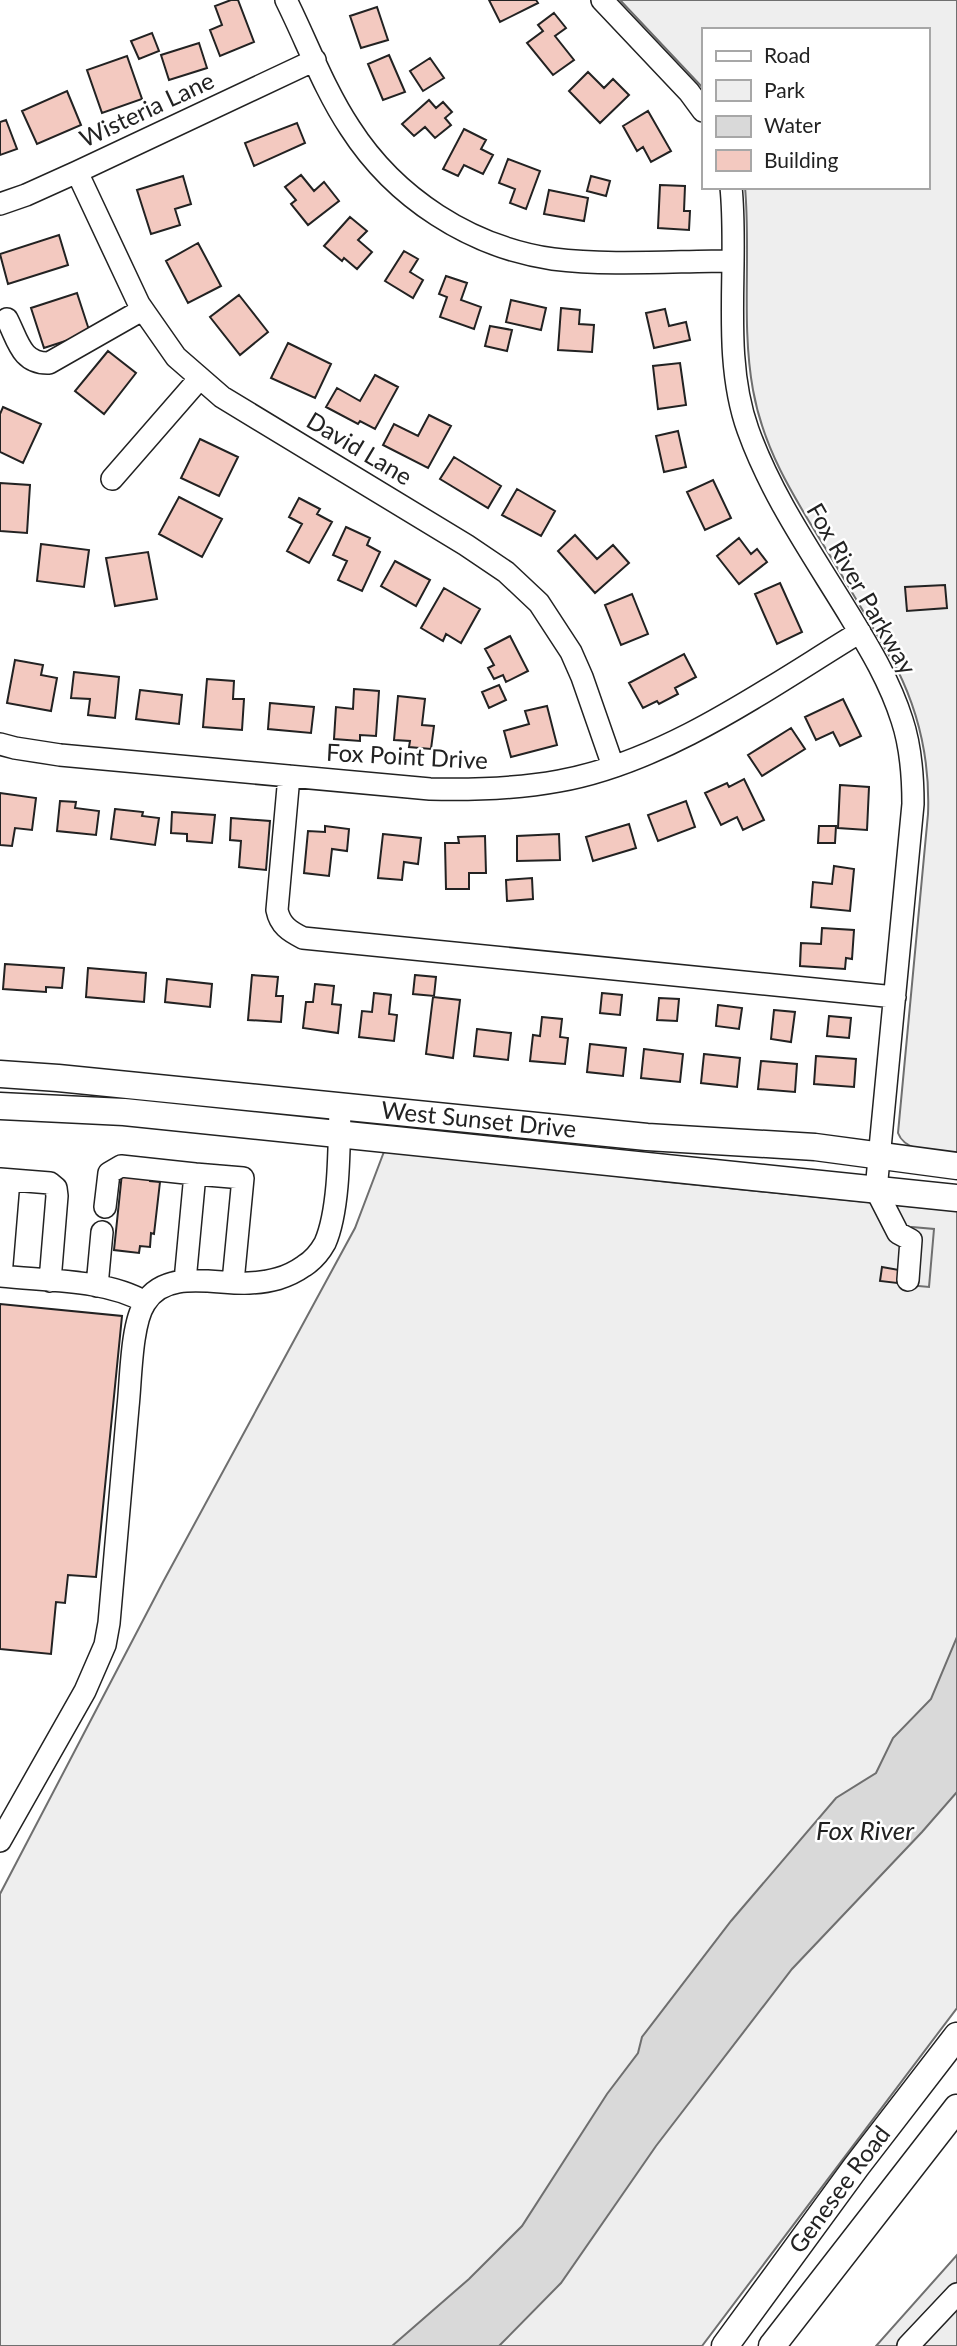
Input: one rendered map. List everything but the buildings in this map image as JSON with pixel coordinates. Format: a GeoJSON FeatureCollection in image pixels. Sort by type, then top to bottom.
{"type":"FeatureCollection","features":[{"type":"Feature","properties":{"kind":"main road","name":"West Sunset Drive"},"geometry":{"type":"LineString","coordinates":[[0,1074],[647,1137],[815,1147],[957,1166]]}},
{"type":"Feature","properties":{"kind":"main road","name":"West Sunset Drive"},"geometry":{"type":"LineString","coordinates":[[0,1106],[124,1112],[957,1198]]}},
{"type":"Feature","properties":{"kind":"main road","name":"Genesee Road"},"geometry":{"type":"LineString","coordinates":[[725,2346],[856,2167],[957,2036]]}},
{"type":"Feature","properties":{"kind":"main road","name":"Genesee Road"},"geometry":{"type":"LineString","coordinates":[[772,2346],[957,2108]]}},
{"type":"Feature","properties":{"kind":"street"},"geometry":{"type":"LineString","coordinates":[[286,0],[340,112],[375,162],[430,212],[459,229],[490,243],[553,259],[733,261]]}},
{"type":"Feature","properties":{"kind":"street"},"geometry":{"type":"LineString","coordinates":[[602,0],[689,92],[702,110]]}},
{"type":"Feature","properties":{"kind":"street","name":"Wisteria Lane"},"geometry":{"type":"LineString","coordinates":[[0,204],[77,172],[315,60]]}},
{"type":"Feature","properties":{"kind":"street","name":"David Lane"},"geometry":{"type":"LineString","coordinates":[[77,172],[142,310],[176,357],[222,397],[466,545],[506,572],[524,588],[550,617],[571,652],[613,766]]}},
{"type":"Feature","properties":{"kind":"street","name":"Fox River Parkway"},"geometry":{"type":"LineString","coordinates":[[731,189],[734,341],[738,386],[747,427],[771,485],[885,676],[909,748],[913,804],[876,1190]]}},
{"type":"Feature","properties":{"kind":"street"},"geometry":{"type":"LineString","coordinates":[[7,319],[27,358],[37,363],[49,363],[142,310]]}},
{"type":"Feature","properties":{"kind":"street"},"geometry":{"type":"LineString","coordinates":[[112,479],[200,378]]}},
{"type":"Feature","properties":{"kind":"street","name":"Fox Point Drive"},"geometry":{"type":"LineString","coordinates":[[0,744],[60,755],[430,789],[478,790],[561,781],[646,755],[687,736],[859,632]]}},
{"type":"Feature","properties":{"kind":"street"},"geometry":{"type":"LineString","coordinates":[[289,776],[277,910],[279,920],[288,930],[303,938],[895,997]]}},
{"type":"Feature","properties":{"kind":"street"},"geometry":{"type":"LineString","coordinates":[[0,1841],[85,1691],[105,1645],[110,1623],[137,1324],[145,1302],[160,1289],[184,1281],[269,1282],[289,1276],[312,1261],[324,1244],[331,1220],[340,1106]]}},
{"type":"Feature","properties":{"kind":"street"},"geometry":{"type":"LineString","coordinates":[[105,1207],[110,1173],[121,1166],[243,1178],[233,1282]]}},
{"type":"Feature","properties":{"kind":"street"},"geometry":{"type":"LineString","coordinates":[[184,1281],[195,1174]]}},
{"type":"Feature","properties":{"kind":"street"},"geometry":{"type":"LineString","coordinates":[[50,1281],[56,1188],[50,1183],[5,1180],[1,1276],[113,1288],[132,1294],[145,1302]]}},
{"type":"Feature","properties":{"kind":"street"},"geometry":{"type":"LineString","coordinates":[[876,1190],[898,1233],[911,1240],[908,1280]]}},
{"type":"Feature","properties":{"kind":"street"},"geometry":{"type":"LineString","coordinates":[[97,1286],[102,1232]]}},
{"type":"Feature","properties":{"kind":"street"},"geometry":{"type":"LineString","coordinates":[[908,2346],[957,2294]]}},
{"type":"Feature","properties":{"kind":"green space"},"geometry":{"type":"Polygon","coordinates":[[[620,0],[957,0],[957,1155],[915,1148],[902,1140],[898,1133],[928,814],[922,740],[912,704],[897,669],[794,496],[773,455],[753,390],[747,314],[745,189],[929,189],[929,28],[702,28],[702,87],[620,0]]]}},
{"type":"Feature","properties":{"kind":"green space"},"geometry":{"type":"Polygon","coordinates":[[[385,1149],[668,1182],[957,1211],[957,2008],[702,2346],[0,2346],[0,1894],[163,1582],[355,1228],[385,1149]]]}},
{"type":"Feature","properties":{"kind":"shaded area"},"geometry":{"type":"Polygon","coordinates":[[[912,1227],[934,1229],[929,1287],[908,1285],[912,1227]]]}},
{"type":"Feature","properties":{"kind":"shaded area"},"geometry":{"type":"Polygon","coordinates":[[[957,2255],[957,2346],[876,2346],[957,2255]]]}},
{"type":"Feature","properties":{"kind":"water","name":"Fox River"},"geometry":{"type":"Polygon","coordinates":[[[957,1637],[957,1792],[792,1969],[656,2146],[561,2283],[499,2346],[392,2346],[469,2279],[522,2226],[607,2094],[638,2053],[642,2037],[731,1921],[836,1798],[876,1773],[893,1738],[931,1699],[957,1637]]]}}]}
